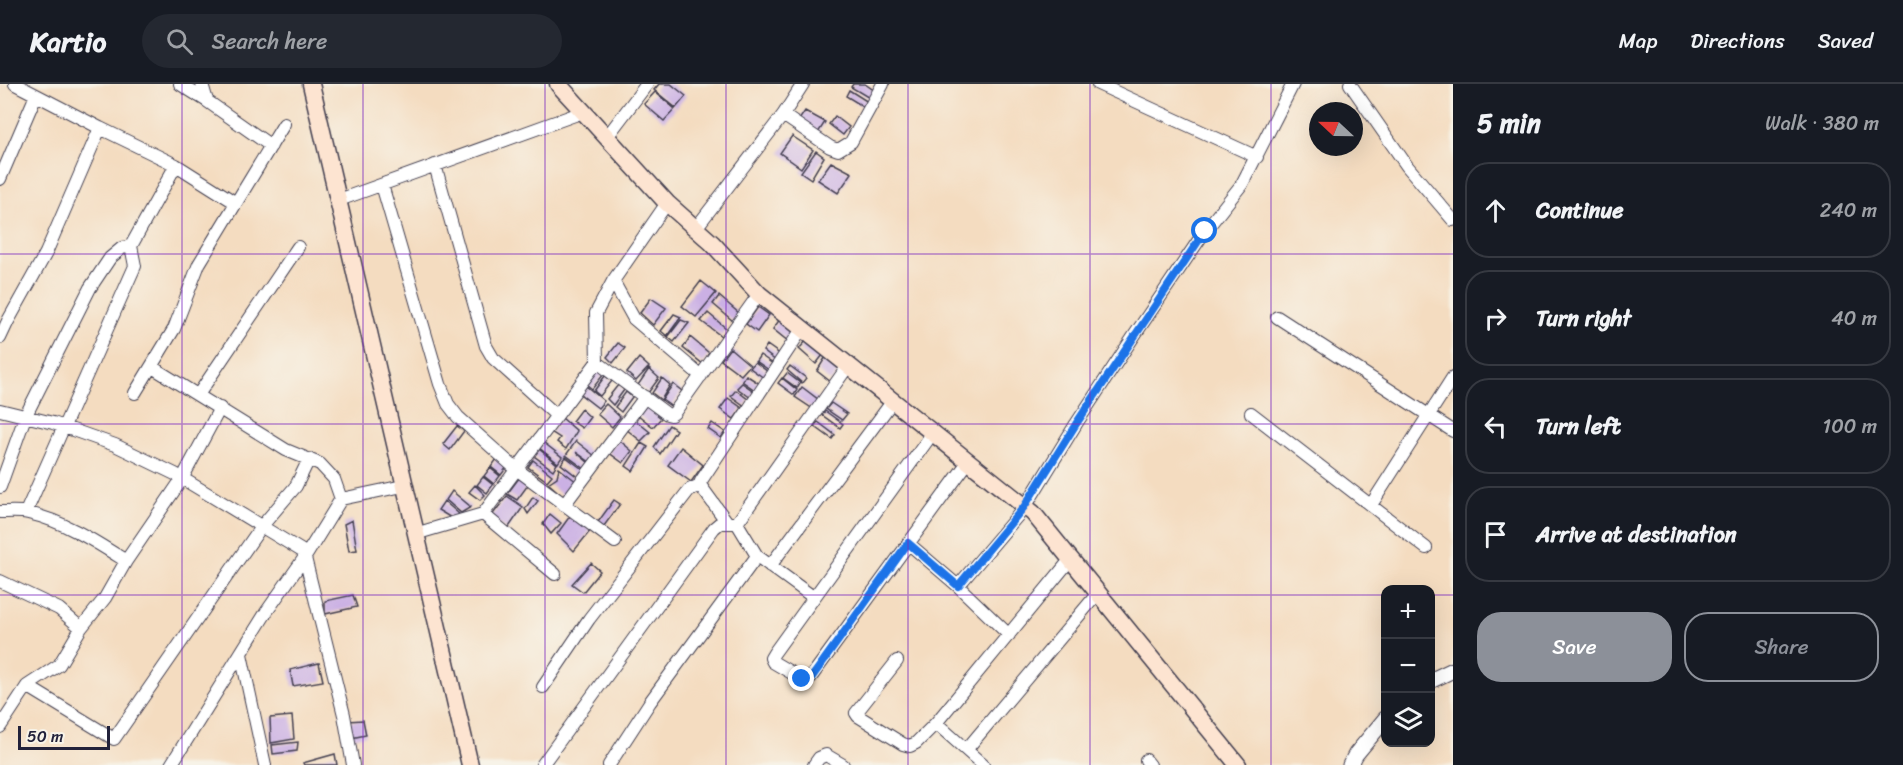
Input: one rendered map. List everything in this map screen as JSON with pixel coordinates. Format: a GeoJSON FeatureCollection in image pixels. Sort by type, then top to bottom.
{"type":"FeatureCollection","features":[{"type":"Feature","properties":{"kind":"main road"},"geometry":{"type":"LineString","coordinates":[[311,84],[403,486],[470,765]]}},
{"type":"Feature","properties":{"kind":"main road"},"geometry":{"type":"LineString","coordinates":[[558,84],[667,203],[734,264],[759,294],[1033,513],[1238,765]]}},
{"type":"Feature","properties":{"kind":"street"},"geometry":{"type":"LineString","coordinates":[[15,84],[176,165],[236,202]]}},
{"type":"Feature","properties":{"kind":"street"},"geometry":{"type":"LineString","coordinates":[[180,84],[270,146]]}},
{"type":"Feature","properties":{"kind":"street"},"geometry":{"type":"LineString","coordinates":[[202,84],[207,101]]}},
{"type":"Feature","properties":{"kind":"street"},"geometry":{"type":"LineString","coordinates":[[606,138],[647,84]]}},
{"type":"Feature","properties":{"kind":"street"},"geometry":{"type":"LineString","coordinates":[[696,228],[783,115],[803,84]]}},
{"type":"Feature","properties":{"kind":"street"},"geometry":{"type":"LineString","coordinates":[[783,115],[838,150],[851,142],[883,84]]}},
{"type":"Feature","properties":{"kind":"street"},"geometry":{"type":"LineString","coordinates":[[1098,84],[1257,157]]}},
{"type":"Feature","properties":{"kind":"street"},"geometry":{"type":"LineString","coordinates":[[958,586],[1024,507],[1076,424],[1205,231],[1242,184],[1293,84]]}},
{"type":"Feature","properties":{"kind":"street"},"geometry":{"type":"LineString","coordinates":[[1350,84],[1407,166],[1453,220]]}},
{"type":"Feature","properties":{"kind":"street"},"geometry":{"type":"LineString","coordinates":[[0,179],[36,95]]}},
{"type":"Feature","properties":{"kind":"street"},"geometry":{"type":"LineString","coordinates":[[339,200],[583,112]]}},
{"type":"Feature","properties":{"kind":"street"},"geometry":{"type":"LineString","coordinates":[[135,393],[174,329],[200,264],[284,124]]}},
{"type":"Feature","properties":{"kind":"street"},"geometry":{"type":"LineString","coordinates":[[0,338],[46,253],[100,128]]}},
{"type":"Feature","properties":{"kind":"street"},"geometry":{"type":"LineString","coordinates":[[26,512],[135,266],[131,246],[176,165]]}},
{"type":"Feature","properties":{"kind":"street"},"geometry":{"type":"LineString","coordinates":[[435,165],[486,346],[493,358],[556,415]]}},
{"type":"Feature","properties":{"kind":"street"},"geometry":{"type":"LineString","coordinates":[[382,184],[440,384],[448,404],[458,417],[515,468],[615,542]]}},
{"type":"Feature","properties":{"kind":"street"},"geometry":{"type":"LineString","coordinates":[[415,534],[483,514],[515,468],[597,362],[596,313],[613,281],[667,203]]}},
{"type":"Feature","properties":{"kind":"street"},"geometry":{"type":"LineString","coordinates":[[0,487],[25,417],[90,288],[110,258],[122,248],[131,246]]}},
{"type":"Feature","properties":{"kind":"street"},"geometry":{"type":"LineString","coordinates":[[198,395],[298,248]]}},
{"type":"Feature","properties":{"kind":"street"},"geometry":{"type":"LineString","coordinates":[[613,281],[634,319],[701,376]]}},
{"type":"Feature","properties":{"kind":"street"},"geometry":{"type":"LineString","coordinates":[[597,362],[671,415],[759,294]]}},
{"type":"Feature","properties":{"kind":"street"},"geometry":{"type":"LineString","coordinates":[[1277,317],[1453,431]]}},
{"type":"Feature","properties":{"kind":"street"},"geometry":{"type":"LineString","coordinates":[[543,687],[590,619],[689,490],[700,485],[802,329]]}},
{"type":"Feature","properties":{"kind":"street"},"geometry":{"type":"LineString","coordinates":[[732,523],[848,366]]}},
{"type":"Feature","properties":{"kind":"street"},"geometry":{"type":"LineString","coordinates":[[152,367],[286,450],[320,464],[334,479],[362,495]]}},
{"type":"Feature","properties":{"kind":"street"},"geometry":{"type":"LineString","coordinates":[[1371,505],[1453,377]]}},
{"type":"Feature","properties":{"kind":"street"},"geometry":{"type":"LineString","coordinates":[[564,505],[645,397]]}},
{"type":"Feature","properties":{"kind":"street"},"geometry":{"type":"LineString","coordinates":[[770,566],[892,402]]}},
{"type":"Feature","properties":{"kind":"street"},"geometry":{"type":"LineString","coordinates":[[0,727],[27,686],[59,665],[81,628],[105,598],[126,561],[182,479],[220,408]]}},
{"type":"Feature","properties":{"kind":"street"},"geometry":{"type":"LineString","coordinates":[[0,410],[53,423],[115,445],[182,479],[306,556],[344,715],[353,765]]}},
{"type":"Feature","properties":{"kind":"street"},"geometry":{"type":"LineString","coordinates":[[1251,413],[1426,548]]}},
{"type":"Feature","properties":{"kind":"street"},"geometry":{"type":"LineString","coordinates":[[932,434],[813,597],[771,658],[773,662],[802,679],[812,677],[968,462]]}},
{"type":"Feature","properties":{"kind":"street"},"geometry":{"type":"LineString","coordinates":[[27,686],[114,739],[261,527],[296,486],[309,459]]}},
{"type":"Feature","properties":{"kind":"street"},"geometry":{"type":"LineString","coordinates":[[334,479],[341,499]]}},
{"type":"Feature","properties":{"kind":"street"},"geometry":{"type":"LineString","coordinates":[[700,485],[757,556],[813,597]]}},
{"type":"Feature","properties":{"kind":"street"},"geometry":{"type":"LineString","coordinates":[[171,765],[267,611],[306,556],[341,499],[403,486]]}},
{"type":"Feature","properties":{"kind":"street"},"geometry":{"type":"LineString","coordinates":[[0,512],[26,512],[53,520],[126,561]]}},
{"type":"Feature","properties":{"kind":"street"},"geometry":{"type":"LineString","coordinates":[[483,514],[555,574]]}},
{"type":"Feature","properties":{"kind":"street"},"geometry":{"type":"LineString","coordinates":[[542,765],[714,528],[720,523],[732,523]]}},
{"type":"Feature","properties":{"kind":"street"},"geometry":{"type":"LineString","coordinates":[[908,543],[958,586],[1009,635]]}},
{"type":"Feature","properties":{"kind":"street"},"geometry":{"type":"LineString","coordinates":[[609,765],[650,702],[757,556]]}},
{"type":"Feature","properties":{"kind":"street"},"geometry":{"type":"LineString","coordinates":[[897,661],[856,713],[903,744],[910,746],[936,723],[1070,560]]}},
{"type":"Feature","properties":{"kind":"street"},"geometry":{"type":"LineString","coordinates":[[0,581],[59,609],[81,628]]}},
{"type":"Feature","properties":{"kind":"street"},"geometry":{"type":"LineString","coordinates":[[966,750],[1098,594]]}},
{"type":"Feature","properties":{"kind":"street"},"geometry":{"type":"LineString","coordinates":[[241,654],[265,765]]}},
{"type":"Feature","properties":{"kind":"street"},"geometry":{"type":"LineString","coordinates":[[1435,679],[1453,670]]}},
{"type":"Feature","properties":{"kind":"street"},"geometry":{"type":"LineString","coordinates":[[936,723],[982,765]]}},
{"type":"Feature","properties":{"kind":"street"},"geometry":{"type":"LineString","coordinates":[[1350,765],[1356,754],[1381,724]]}},
{"type":"Feature","properties":{"kind":"street"},"geometry":{"type":"LineString","coordinates":[[814,765],[819,758],[826,755],[843,765]]}},
{"type":"Feature","properties":{"kind":"building"},"geometry":{"type":"Polygon","coordinates":[[[659,84],[671,84],[686,96],[676,108],[654,90],[659,84]]]}},
{"type":"Feature","properties":{"kind":"building"},"geometry":{"type":"Polygon","coordinates":[[[853,84],[865,84],[875,91],[871,99],[851,87],[853,84]]]}},
{"type":"Feature","properties":{"kind":"building"},"geometry":{"type":"Polygon","coordinates":[[[849,90],[868,102],[864,107],[846,96],[849,90]]]}},
{"type":"Feature","properties":{"kind":"building"},"geometry":{"type":"Polygon","coordinates":[[[655,92],[675,109],[664,121],[644,104],[655,92]]]}},
{"type":"Feature","properties":{"kind":"building"},"geometry":{"type":"Polygon","coordinates":[[[805,111],[825,122],[818,133],[799,120],[805,111]]]}},
{"type":"Feature","properties":{"kind":"building"},"geometry":{"type":"Polygon","coordinates":[[[835,116],[849,127],[843,135],[829,124],[835,116]]]}},
{"type":"Feature","properties":{"kind":"building"},"geometry":{"type":"Polygon","coordinates":[[[792,136],[813,150],[801,168],[780,153],[792,136]]]}},
{"type":"Feature","properties":{"kind":"building"},"geometry":{"type":"Polygon","coordinates":[[[816,151],[824,157],[811,179],[801,172],[816,151]]]}},
{"type":"Feature","properties":{"kind":"building"},"geometry":{"type":"Polygon","coordinates":[[[831,162],[852,173],[838,193],[818,180],[831,162]]]}},
{"type":"Feature","properties":{"kind":"building"},"geometry":{"type":"Polygon","coordinates":[[[701,281],[716,293],[696,317],[682,306],[701,281]]]}},
{"type":"Feature","properties":{"kind":"building"},"geometry":{"type":"Polygon","coordinates":[[[719,296],[740,314],[733,321],[713,304],[719,296]]]}},
{"type":"Feature","properties":{"kind":"building"},"geometry":{"type":"Polygon","coordinates":[[[651,298],[666,308],[653,325],[640,313],[651,298]]]}},
{"type":"Feature","properties":{"kind":"building"},"geometry":{"type":"Polygon","coordinates":[[[758,307],[769,315],[757,332],[746,324],[758,307]]]}},
{"type":"Feature","properties":{"kind":"building"},"geometry":{"type":"Polygon","coordinates":[[[708,313],[727,329],[721,336],[701,321],[708,313]]]}},
{"type":"Feature","properties":{"kind":"building"},"geometry":{"type":"Polygon","coordinates":[[[674,314],[681,317],[667,336],[661,331],[674,314]]]}},
{"type":"Feature","properties":{"kind":"building"},"geometry":{"type":"Polygon","coordinates":[[[780,319],[797,331],[789,342],[773,329],[780,319]]]}},
{"type":"Feature","properties":{"kind":"building"},"geometry":{"type":"Polygon","coordinates":[[[681,320],[689,323],[674,342],[668,337],[681,320]]]}},
{"type":"Feature","properties":{"kind":"building"},"geometry":{"type":"Polygon","coordinates":[[[690,337],[709,353],[703,364],[683,348],[690,337]]]}},
{"type":"Feature","properties":{"kind":"building"},"geometry":{"type":"Polygon","coordinates":[[[807,340],[823,355],[816,364],[799,349],[807,340]]]}},
{"type":"Feature","properties":{"kind":"building"},"geometry":{"type":"Polygon","coordinates":[[[618,343],[625,348],[613,363],[607,357],[618,343]]]}},
{"type":"Feature","properties":{"kind":"building"},"geometry":{"type":"Polygon","coordinates":[[[767,345],[781,355],[776,361],[763,351],[767,345]]]}},
{"type":"Feature","properties":{"kind":"building"},"geometry":{"type":"Polygon","coordinates":[[[730,348],[750,365],[741,375],[721,360],[730,348]]]}},
{"type":"Feature","properties":{"kind":"building"},"geometry":{"type":"Polygon","coordinates":[[[760,355],[773,364],[769,370],[756,361],[760,355]]]}},
{"type":"Feature","properties":{"kind":"building"},"geometry":{"type":"Polygon","coordinates":[[[827,355],[841,367],[831,382],[817,371],[827,355]]]}},
{"type":"Feature","properties":{"kind":"building"},"geometry":{"type":"Polygon","coordinates":[[[639,358],[649,367],[636,381],[627,373],[639,358]]]}},
{"type":"Feature","properties":{"kind":"building"},"geometry":{"type":"Polygon","coordinates":[[[755,362],[768,372],[764,378],[750,368],[755,362]]]}},
{"type":"Feature","properties":{"kind":"building"},"geometry":{"type":"Polygon","coordinates":[[[790,366],[806,378],[802,383],[787,370],[790,366]]]}},
{"type":"Feature","properties":{"kind":"building"},"geometry":{"type":"Polygon","coordinates":[[[597,369],[604,374],[592,389],[586,384],[597,369]]]}},
{"type":"Feature","properties":{"kind":"building"},"geometry":{"type":"Polygon","coordinates":[[[649,369],[659,378],[648,393],[638,385],[649,369]]]}},
{"type":"Feature","properties":{"kind":"building"},"geometry":{"type":"Polygon","coordinates":[[[787,373],[800,383],[797,388],[783,378],[787,373]]]}},
{"type":"Feature","properties":{"kind":"building"},"geometry":{"type":"Polygon","coordinates":[[[746,375],[760,384],[755,390],[742,381],[746,375]]]}},
{"type":"Feature","properties":{"kind":"building"},"geometry":{"type":"Polygon","coordinates":[[[605,376],[612,381],[600,396],[594,391],[605,376]]]}},
{"type":"Feature","properties":{"kind":"building"},"geometry":{"type":"Polygon","coordinates":[[[662,378],[670,385],[661,400],[652,393],[662,378]]]}},
{"type":"Feature","properties":{"kind":"building"},"geometry":{"type":"Polygon","coordinates":[[[782,378],[797,390],[794,395],[778,383],[782,378]]]}},
{"type":"Feature","properties":{"kind":"building"},"geometry":{"type":"Polygon","coordinates":[[[742,383],[755,392],[751,398],[737,388],[742,383]]]}},
{"type":"Feature","properties":{"kind":"building"},"geometry":{"type":"Polygon","coordinates":[[[673,384],[682,391],[672,407],[662,400],[673,384]]]}},
{"type":"Feature","properties":{"kind":"building"},"geometry":{"type":"Polygon","coordinates":[[[618,385],[624,390],[613,405],[607,399],[618,385]]]}},
{"type":"Feature","properties":{"kind":"building"},"geometry":{"type":"Polygon","coordinates":[[[586,386],[604,401],[598,408],[580,394],[586,386]]]}},
{"type":"Feature","properties":{"kind":"building"},"geometry":{"type":"Polygon","coordinates":[[[802,387],[819,400],[813,409],[795,397],[802,387]]]}},
{"type":"Feature","properties":{"kind":"building"},"geometry":{"type":"Polygon","coordinates":[[[736,390],[749,400],[745,406],[731,396],[736,390]]]}},
{"type":"Feature","properties":{"kind":"building"},"geometry":{"type":"Polygon","coordinates":[[[626,392],[632,397],[621,412],[615,407],[626,392]]]}},
{"type":"Feature","properties":{"kind":"building"},"geometry":{"type":"Polygon","coordinates":[[[728,398],[742,408],[734,419],[720,409],[728,398]]]}},
{"type":"Feature","properties":{"kind":"building"},"geometry":{"type":"Polygon","coordinates":[[[831,403],[847,414],[842,420],[826,409],[831,403]]]}},
{"type":"Feature","properties":{"kind":"building"},"geometry":{"type":"Polygon","coordinates":[[[606,404],[620,417],[612,427],[597,414],[606,404]]]}},
{"type":"Feature","properties":{"kind":"building"},"geometry":{"type":"Polygon","coordinates":[[[646,405],[661,418],[653,427],[637,414],[646,405]]]}},
{"type":"Feature","properties":{"kind":"building"},"geometry":{"type":"Polygon","coordinates":[[[581,409],[590,417],[582,428],[572,421],[581,409]]]}},
{"type":"Feature","properties":{"kind":"building"},"geometry":{"type":"Polygon","coordinates":[[[825,411],[843,424],[840,428],[822,415],[825,411]]]}},
{"type":"Feature","properties":{"kind":"building"},"geometry":{"type":"Polygon","coordinates":[[[562,418],[577,431],[566,449],[557,442],[560,438],[551,432],[562,418]]]}},
{"type":"Feature","properties":{"kind":"building"},"geometry":{"type":"Polygon","coordinates":[[[634,419],[650,432],[641,441],[626,429],[634,419]]]}},
{"type":"Feature","properties":{"kind":"building"},"geometry":{"type":"Polygon","coordinates":[[[818,422],[835,435],[832,439],[814,426],[818,422]]]}},
{"type":"Feature","properties":{"kind":"building"},"geometry":{"type":"Polygon","coordinates":[[[712,423],[725,432],[721,438],[708,429],[712,423]]]}},
{"type":"Feature","properties":{"kind":"building"},"geometry":{"type":"Polygon","coordinates":[[[669,425],[676,430],[660,454],[654,447],[669,425]]]}},
{"type":"Feature","properties":{"kind":"building"},"geometry":{"type":"Polygon","coordinates":[[[457,426],[464,431],[450,450],[443,444],[457,426]]]}},
{"type":"Feature","properties":{"kind":"building"},"geometry":{"type":"Polygon","coordinates":[[[618,439],[632,451],[623,463],[608,452],[618,439]]]}},
{"type":"Feature","properties":{"kind":"building"},"geometry":{"type":"Polygon","coordinates":[[[576,441],[595,456],[590,462],[576,452],[589,463],[585,469],[566,455],[576,441]]]}},
{"type":"Feature","properties":{"kind":"building"},"geometry":{"type":"Polygon","coordinates":[[[543,442],[562,457],[558,463],[538,447],[543,442]]]}},
{"type":"Feature","properties":{"kind":"building"},"geometry":{"type":"Polygon","coordinates":[[[641,443],[648,447],[633,471],[626,466],[641,443]]]}},
{"type":"Feature","properties":{"kind":"building"},"geometry":{"type":"Polygon","coordinates":[[[681,447],[703,465],[691,482],[668,465],[681,447]]]}},
{"type":"Feature","properties":{"kind":"building"},"geometry":{"type":"Polygon","coordinates":[[[539,449],[557,464],[553,470],[534,456],[539,449]]]}},
{"type":"Feature","properties":{"kind":"building"},"geometry":{"type":"Polygon","coordinates":[[[566,457],[585,471],[579,478],[561,464],[566,457]]]}},
{"type":"Feature","properties":{"kind":"building"},"geometry":{"type":"Polygon","coordinates":[[[497,459],[507,467],[501,475],[491,467],[497,459]]]}},
{"type":"Feature","properties":{"kind":"building"},"geometry":{"type":"Polygon","coordinates":[[[533,460],[552,475],[547,481],[528,467],[533,460]]]}},
{"type":"Feature","properties":{"kind":"building"},"geometry":{"type":"Polygon","coordinates":[[[490,468],[500,476],[494,484],[484,476],[490,468]]]}},
{"type":"Feature","properties":{"kind":"building"},"geometry":{"type":"Polygon","coordinates":[[[559,468],[577,482],[564,497],[548,483],[557,477],[559,468]]]}},
{"type":"Feature","properties":{"kind":"building"},"geometry":{"type":"Polygon","coordinates":[[[483,477],[493,485],[487,493],[477,485],[483,477]]]}},
{"type":"Feature","properties":{"kind":"building"},"geometry":{"type":"Polygon","coordinates":[[[519,478],[528,485],[517,500],[507,494],[519,478]]]}},
{"type":"Feature","properties":{"kind":"building"},"geometry":{"type":"Polygon","coordinates":[[[475,485],[485,495],[480,500],[469,492],[475,485]]]}},
{"type":"Feature","properties":{"kind":"building"},"geometry":{"type":"Polygon","coordinates":[[[452,491],[471,507],[461,513],[446,500],[452,491]]]}},
{"type":"Feature","properties":{"kind":"building"},"geometry":{"type":"Polygon","coordinates":[[[507,496],[523,507],[507,530],[490,518],[507,496]]]}},
{"type":"Feature","properties":{"kind":"building"},"geometry":{"type":"Polygon","coordinates":[[[533,497],[538,501],[528,514],[525,509],[533,497]]]}},
{"type":"Feature","properties":{"kind":"building"},"geometry":{"type":"Polygon","coordinates":[[[614,500],[620,504],[604,526],[598,522],[614,500]]]}},
{"type":"Feature","properties":{"kind":"building"},"geometry":{"type":"Polygon","coordinates":[[[444,501],[459,514],[453,519],[438,510],[444,501]]]}},
{"type":"Feature","properties":{"kind":"building"},"geometry":{"type":"Polygon","coordinates":[[[550,514],[561,523],[551,534],[543,524],[550,514]]]}},
{"type":"Feature","properties":{"kind":"building"},"geometry":{"type":"Polygon","coordinates":[[[570,516],[591,530],[574,551],[557,534],[570,516]]]}},
{"type":"Feature","properties":{"kind":"building"},"geometry":{"type":"Polygon","coordinates":[[[352,520],[357,550],[349,551],[344,524],[352,520]]]}},
{"type":"Feature","properties":{"kind":"building"},"geometry":{"type":"Polygon","coordinates":[[[591,563],[600,571],[583,592],[572,584],[591,563]]]}},
{"type":"Feature","properties":{"kind":"building"},"geometry":{"type":"Polygon","coordinates":[[[353,595],[357,607],[325,614],[325,601],[353,595]]]}},
{"type":"Feature","properties":{"kind":"building"},"geometry":{"type":"Polygon","coordinates":[[[319,663],[323,681],[293,686],[290,670],[319,663]]]}},
{"type":"Feature","properties":{"kind":"building"},"geometry":{"type":"Polygon","coordinates":[[[292,716],[294,739],[271,743],[270,718],[292,716]]]}},
{"type":"Feature","properties":{"kind":"building"},"geometry":{"type":"Polygon","coordinates":[[[363,720],[366,735],[351,738],[348,721],[363,720]]]}},
{"type":"Feature","properties":{"kind":"building"},"geometry":{"type":"Polygon","coordinates":[[[298,742],[297,751],[273,754],[272,745],[298,742]]]}},
{"type":"Feature","properties":{"kind":"building"},"geometry":{"type":"Polygon","coordinates":[[[335,754],[337,765],[304,765],[303,763],[335,754]]]}},
{"type":"Feature","properties":{"kind":"route"},"geometry":{"type":"LineString","coordinates":[[802,679],[807,680],[812,677],[908,543],[958,586],[1024,507],[1076,424],[1205,231]]}}]}
